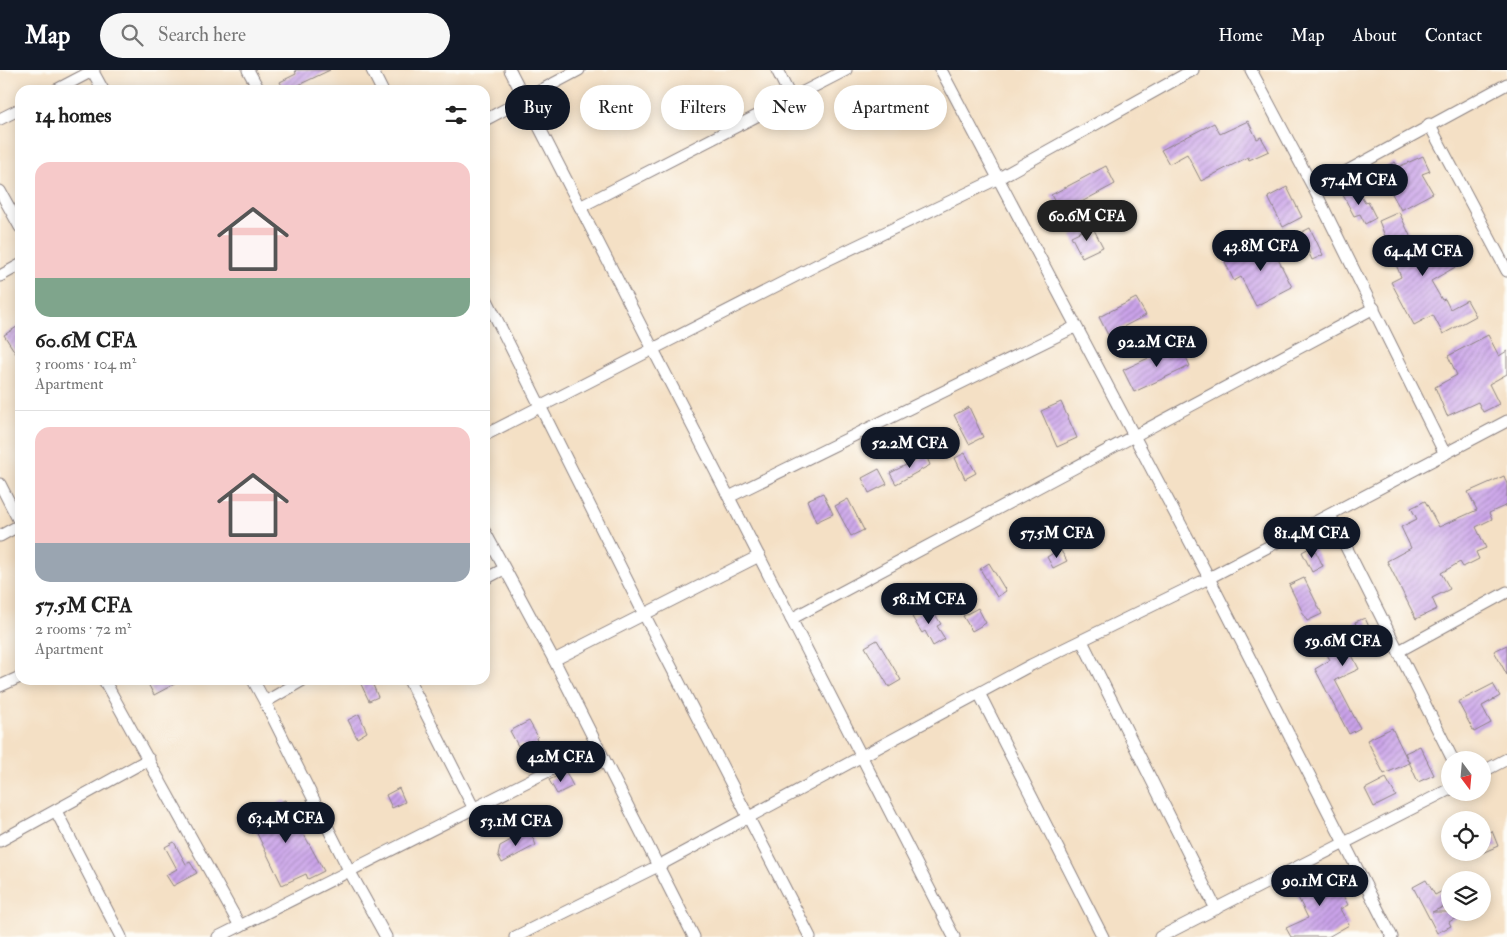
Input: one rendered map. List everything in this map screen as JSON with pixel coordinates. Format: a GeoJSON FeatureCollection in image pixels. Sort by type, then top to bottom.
{"type":"FeatureCollection","features":[{"type":"Feature","properties":{"kind":"street"},"geometry":{"type":"LineString","coordinates":[[65,85],[93,70],[100,85]]}},
{"type":"Feature","properties":{"kind":"street"},"geometry":{"type":"LineString","coordinates":[[248,70],[256,85]]}},
{"type":"Feature","properties":{"kind":"street"},"geometry":{"type":"LineString","coordinates":[[372,70],[380,85]]}},
{"type":"Feature","properties":{"kind":"street"},"geometry":{"type":"LineString","coordinates":[[510,70],[518,85]]}},
{"type":"Feature","properties":{"kind":"street"},"geometry":{"type":"LineString","coordinates":[[551,85],[579,70]]}},
{"type":"Feature","properties":{"kind":"street"},"geometry":{"type":"LineString","coordinates":[[777,70],[784,85]]}},
{"type":"Feature","properties":{"kind":"street"},"geometry":{"type":"LineString","coordinates":[[817,85],[846,70]]}},
{"type":"Feature","properties":{"kind":"street"},"geometry":{"type":"LineString","coordinates":[[941,70],[1075,327],[1135,435],[1392,937]]}},
{"type":"Feature","properties":{"kind":"street"},"geometry":{"type":"LineString","coordinates":[[490,433],[817,265],[999,178],[1193,70]]}},
{"type":"Feature","properties":{"kind":"street"},"geometry":{"type":"LineString","coordinates":[[1251,70],[1314,189],[1445,454]]}},
{"type":"Feature","properties":{"kind":"street"},"geometry":{"type":"LineString","coordinates":[[1314,189],[1430,124],[1507,84]]}},
{"type":"Feature","properties":{"kind":"street"},"geometry":{"type":"LineString","coordinates":[[490,117],[505,110]]}},
{"type":"Feature","properties":{"kind":"street"},"geometry":{"type":"LineString","coordinates":[[0,120],[15,112]]}},
{"type":"Feature","properties":{"kind":"street"},"geometry":{"type":"LineString","coordinates":[[580,207],[754,117]]}},
{"type":"Feature","properties":{"kind":"street"},"geometry":{"type":"LineString","coordinates":[[1430,124],[1507,271]]}},
{"type":"Feature","properties":{"kind":"street"},"geometry":{"type":"LineString","coordinates":[[541,130],[954,937]]}},
{"type":"Feature","properties":{"kind":"street"},"geometry":{"type":"LineString","coordinates":[[0,192],[15,218]]}},
{"type":"Feature","properties":{"kind":"street"},"geometry":{"type":"LineString","coordinates":[[0,276],[15,268]]}},
{"type":"Feature","properties":{"kind":"street"},"geometry":{"type":"LineString","coordinates":[[490,306],[644,614],[810,937]]}},
{"type":"Feature","properties":{"kind":"street"},"geometry":{"type":"LineString","coordinates":[[791,619],[1374,308]]}},
{"type":"Feature","properties":{"kind":"street"},"geometry":{"type":"LineString","coordinates":[[728,497],[1075,327]]}},
{"type":"Feature","properties":{"kind":"street"},"geometry":{"type":"LineString","coordinates":[[515,937],[748,819],[980,695],[1031,665],[1209,578],[1507,421]]}},
{"type":"Feature","properties":{"kind":"street"},"geometry":{"type":"LineString","coordinates":[[0,484],[15,514]]}},
{"type":"Feature","properties":{"kind":"street"},"geometry":{"type":"LineString","coordinates":[[1330,514],[1449,751]]}},
{"type":"Feature","properties":{"kind":"street"},"geometry":{"type":"LineString","coordinates":[[0,536],[15,527]]}},
{"type":"Feature","properties":{"kind":"street"},"geometry":{"type":"LineString","coordinates":[[490,542],[554,660],[694,937]]}},
{"type":"Feature","properties":{"kind":"street"},"geometry":{"type":"LineString","coordinates":[[554,660],[759,556]]}},
{"type":"Feature","properties":{"kind":"street"},"geometry":{"type":"LineString","coordinates":[[490,576],[504,569]]}},
{"type":"Feature","properties":{"kind":"street"},"geometry":{"type":"LineString","coordinates":[[1399,651],[1507,592]]}},
{"type":"Feature","properties":{"kind":"street"},"geometry":{"type":"LineString","coordinates":[[1082,640],[1216,909]]}},
{"type":"Feature","properties":{"kind":"street"},"geometry":{"type":"LineString","coordinates":[[0,686],[15,679]]}},
{"type":"Feature","properties":{"kind":"street"},"geometry":{"type":"LineString","coordinates":[[107,685],[240,926]]}},
{"type":"Feature","properties":{"kind":"street"},"geometry":{"type":"LineString","coordinates":[[256,685],[350,872],[386,937]]}},
{"type":"Feature","properties":{"kind":"street"},"geometry":{"type":"LineString","coordinates":[[264,702],[294,685]]}},
{"type":"Feature","properties":{"kind":"street"},"geometry":{"type":"LineString","coordinates":[[412,685],[474,810]]}},
{"type":"Feature","properties":{"kind":"street"},"geometry":{"type":"LineString","coordinates":[[980,695],[1103,937]]}},
{"type":"Feature","properties":{"kind":"street"},"geometry":{"type":"LineString","coordinates":[[218,937],[598,746]]}},
{"type":"Feature","properties":{"kind":"street"},"geometry":{"type":"LineString","coordinates":[[0,840],[148,759]]}},
{"type":"Feature","properties":{"kind":"street"},"geometry":{"type":"LineString","coordinates":[[1491,767],[1507,759]]}},
{"type":"Feature","properties":{"kind":"street"},"geometry":{"type":"LineString","coordinates":[[1160,937],[1441,794]]}},
{"type":"Feature","properties":{"kind":"street"},"geometry":{"type":"LineString","coordinates":[[56,811],[121,937]]}},
{"type":"Feature","properties":{"kind":"building"},"geometry":{"type":"Polygon","coordinates":[[[295,70],[330,70],[298,85],[282,85],[280,82],[296,74],[295,70]]]}},
{"type":"Feature","properties":{"kind":"building"},"geometry":{"type":"Polygon","coordinates":[[[1248,121],[1257,139],[1261,137],[1269,151],[1249,160],[1248,157],[1201,181],[1187,154],[1169,164],[1161,150],[1214,123],[1220,134],[1248,121]]]}},
{"type":"Feature","properties":{"kind":"building"},"geometry":{"type":"Polygon","coordinates":[[[1423,156],[1430,171],[1422,174],[1433,193],[1401,210],[1379,170],[1395,162],[1398,167],[1423,156]]]}},
{"type":"Feature","properties":{"kind":"building"},"geometry":{"type":"Polygon","coordinates":[[[1106,166],[1115,184],[1061,213],[1051,195],[1106,166]]]}},
{"type":"Feature","properties":{"kind":"building"},"geometry":{"type":"Polygon","coordinates":[[[1287,187],[1302,217],[1283,227],[1268,197],[1287,187]]]}},
{"type":"Feature","properties":{"kind":"building"},"geometry":{"type":"Polygon","coordinates":[[[1355,187],[1365,203],[1368,202],[1376,218],[1365,224],[1360,214],[1354,216],[1343,195],[1355,187]]]}},
{"type":"Feature","properties":{"kind":"building"},"geometry":{"type":"Polygon","coordinates":[[[1399,212],[1419,255],[1446,241],[1459,265],[1431,281],[1442,300],[1445,299],[1450,309],[1467,300],[1476,316],[1443,334],[1433,315],[1414,325],[1391,282],[1401,277],[1379,221],[1399,212]]]}},
{"type":"Feature","properties":{"kind":"building"},"geometry":{"type":"Polygon","coordinates":[[[1092,226],[1103,247],[1082,257],[1071,236],[1092,226]]]}},
{"type":"Feature","properties":{"kind":"building"},"geometry":{"type":"Polygon","coordinates":[[[1310,228],[1323,255],[1312,260],[1300,233],[1310,228]]]}},
{"type":"Feature","properties":{"kind":"building"},"geometry":{"type":"Polygon","coordinates":[[[1273,238],[1282,257],[1278,259],[1292,287],[1256,306],[1241,277],[1234,281],[1225,262],[1273,238]]]}},
{"type":"Feature","properties":{"kind":"building"},"geometry":{"type":"Polygon","coordinates":[[[1136,298],[1146,315],[1108,335],[1099,317],[1136,298]]]}},
{"type":"Feature","properties":{"kind":"building"},"geometry":{"type":"Polygon","coordinates":[[[15,328],[15,352],[4,335],[15,328]]]}},
{"type":"Feature","properties":{"kind":"building"},"geometry":{"type":"Polygon","coordinates":[[[1488,335],[1499,356],[1507,351],[1507,374],[1489,384],[1499,404],[1483,412],[1478,402],[1447,416],[1435,387],[1457,375],[1448,356],[1488,335]]]}},
{"type":"Feature","properties":{"kind":"building"},"geometry":{"type":"Polygon","coordinates":[[[1180,343],[1190,366],[1134,392],[1123,370],[1180,343]]]}},
{"type":"Feature","properties":{"kind":"building"},"geometry":{"type":"Polygon","coordinates":[[[1061,402],[1077,438],[1057,447],[1041,411],[1061,402]]]}},
{"type":"Feature","properties":{"kind":"building"},"geometry":{"type":"Polygon","coordinates":[[[969,407],[983,437],[969,444],[954,415],[969,407]]]}},
{"type":"Feature","properties":{"kind":"building"},"geometry":{"type":"Polygon","coordinates":[[[965,453],[976,473],[965,479],[955,458],[965,453]]]}},
{"type":"Feature","properties":{"kind":"building"},"geometry":{"type":"Polygon","coordinates":[[[926,455],[930,465],[896,484],[890,473],[926,455]]]}},
{"type":"Feature","properties":{"kind":"building"},"geometry":{"type":"Polygon","coordinates":[[[879,469],[887,484],[869,493],[862,478],[879,469]]]}},
{"type":"Feature","properties":{"kind":"building"},"geometry":{"type":"Polygon","coordinates":[[[1504,476],[1507,484],[1507,505],[1489,513],[1492,519],[1476,527],[1486,548],[1476,552],[1479,559],[1463,567],[1460,562],[1441,573],[1450,589],[1432,598],[1437,609],[1416,619],[1387,561],[1411,548],[1401,527],[1417,519],[1411,508],[1425,501],[1439,527],[1477,510],[1468,492],[1504,476]]]}},
{"type":"Feature","properties":{"kind":"building"},"geometry":{"type":"Polygon","coordinates":[[[823,493],[833,514],[816,522],[807,500],[823,493]]]}},
{"type":"Feature","properties":{"kind":"building"},"geometry":{"type":"Polygon","coordinates":[[[848,499],[864,530],[851,536],[835,506],[848,499]]]}},
{"type":"Feature","properties":{"kind":"building"},"geometry":{"type":"Polygon","coordinates":[[[1313,546],[1323,566],[1312,572],[1302,552],[1313,546]]]}},
{"type":"Feature","properties":{"kind":"building"},"geometry":{"type":"Polygon","coordinates":[[[1060,549],[1067,561],[1053,568],[1047,557],[1060,549]]]}},
{"type":"Feature","properties":{"kind":"building"},"geometry":{"type":"Polygon","coordinates":[[[989,563],[1006,591],[997,597],[980,569],[989,563]]]}},
{"type":"Feature","properties":{"kind":"building"},"geometry":{"type":"Polygon","coordinates":[[[1304,578],[1322,614],[1307,621],[1289,585],[1304,578]]]}},
{"type":"Feature","properties":{"kind":"building"},"geometry":{"type":"Polygon","coordinates":[[[930,606],[941,624],[937,626],[945,639],[933,646],[925,631],[922,633],[912,617],[930,606]]]}},
{"type":"Feature","properties":{"kind":"building"},"geometry":{"type":"Polygon","coordinates":[[[978,608],[986,623],[972,631],[963,616],[978,608]]]}},
{"type":"Feature","properties":{"kind":"building"},"geometry":{"type":"Polygon","coordinates":[[[1365,618],[1374,638],[1349,649],[1359,669],[1335,680],[1360,728],[1349,734],[1315,669],[1330,660],[1321,643],[1356,625],[1355,622],[1365,618]]]}},
{"type":"Feature","properties":{"kind":"building"},"geometry":{"type":"Polygon","coordinates":[[[877,640],[901,680],[889,687],[865,647],[877,640]]]}},
{"type":"Feature","properties":{"kind":"building"},"geometry":{"type":"Polygon","coordinates":[[[1507,645],[1507,675],[1494,651],[1507,645]]]}},
{"type":"Feature","properties":{"kind":"building"},"geometry":{"type":"Polygon","coordinates":[[[1493,684],[1500,696],[1482,706],[1491,723],[1474,732],[1458,702],[1493,684]]]}},
{"type":"Feature","properties":{"kind":"building"},"geometry":{"type":"Polygon","coordinates":[[[149,685],[173,685],[154,695],[149,685]]]}},
{"type":"Feature","properties":{"kind":"building"},"geometry":{"type":"Polygon","coordinates":[[[361,685],[373,685],[378,697],[369,701],[361,685]]]}},
{"type":"Feature","properties":{"kind":"building"},"geometry":{"type":"Polygon","coordinates":[[[359,714],[367,732],[357,738],[348,720],[359,714]]]}},
{"type":"Feature","properties":{"kind":"building"},"geometry":{"type":"Polygon","coordinates":[[[529,721],[538,737],[536,738],[538,744],[525,751],[522,744],[518,746],[510,731],[529,721]]]}},
{"type":"Feature","properties":{"kind":"building"},"geometry":{"type":"Polygon","coordinates":[[[1392,728],[1409,763],[1384,774],[1367,740],[1392,728]]]}},
{"type":"Feature","properties":{"kind":"building"},"geometry":{"type":"Polygon","coordinates":[[[1420,746],[1434,775],[1418,782],[1405,753],[1420,746]]]}},
{"type":"Feature","properties":{"kind":"building"},"geometry":{"type":"Polygon","coordinates":[[[566,772],[573,786],[557,794],[549,780],[566,772]]]}},
{"type":"Feature","properties":{"kind":"building"},"geometry":{"type":"Polygon","coordinates":[[[1386,778],[1396,796],[1374,807],[1365,789],[1386,778]]]}},
{"type":"Feature","properties":{"kind":"building"},"geometry":{"type":"Polygon","coordinates":[[[399,788],[405,802],[392,808],[386,795],[399,788]]]}},
{"type":"Feature","properties":{"kind":"building"},"geometry":{"type":"Polygon","coordinates":[[[285,800],[324,871],[308,879],[306,874],[282,885],[249,817],[285,800]]]}},
{"type":"Feature","properties":{"kind":"building"},"geometry":{"type":"Polygon","coordinates":[[[529,830],[536,845],[502,863],[498,855],[500,846],[529,830]]]}},
{"type":"Feature","properties":{"kind":"building"},"geometry":{"type":"Polygon","coordinates":[[[1491,831],[1498,846],[1491,849],[1491,831]]]}},
{"type":"Feature","properties":{"kind":"building"},"geometry":{"type":"Polygon","coordinates":[[[174,842],[186,864],[190,862],[197,873],[173,886],[166,875],[177,869],[165,847],[174,842]]]}},
{"type":"Feature","properties":{"kind":"building"},"geometry":{"type":"Polygon","coordinates":[[[1329,868],[1348,905],[1340,909],[1349,925],[1328,937],[1291,937],[1286,928],[1308,918],[1293,887],[1329,868]]]}},
{"type":"Feature","properties":{"kind":"building"},"geometry":{"type":"Polygon","coordinates":[[[1426,880],[1435,895],[1441,892],[1441,908],[1432,912],[1441,912],[1441,921],[1451,921],[1449,922],[1451,926],[1437,933],[1413,887],[1426,880]]]}}]}
